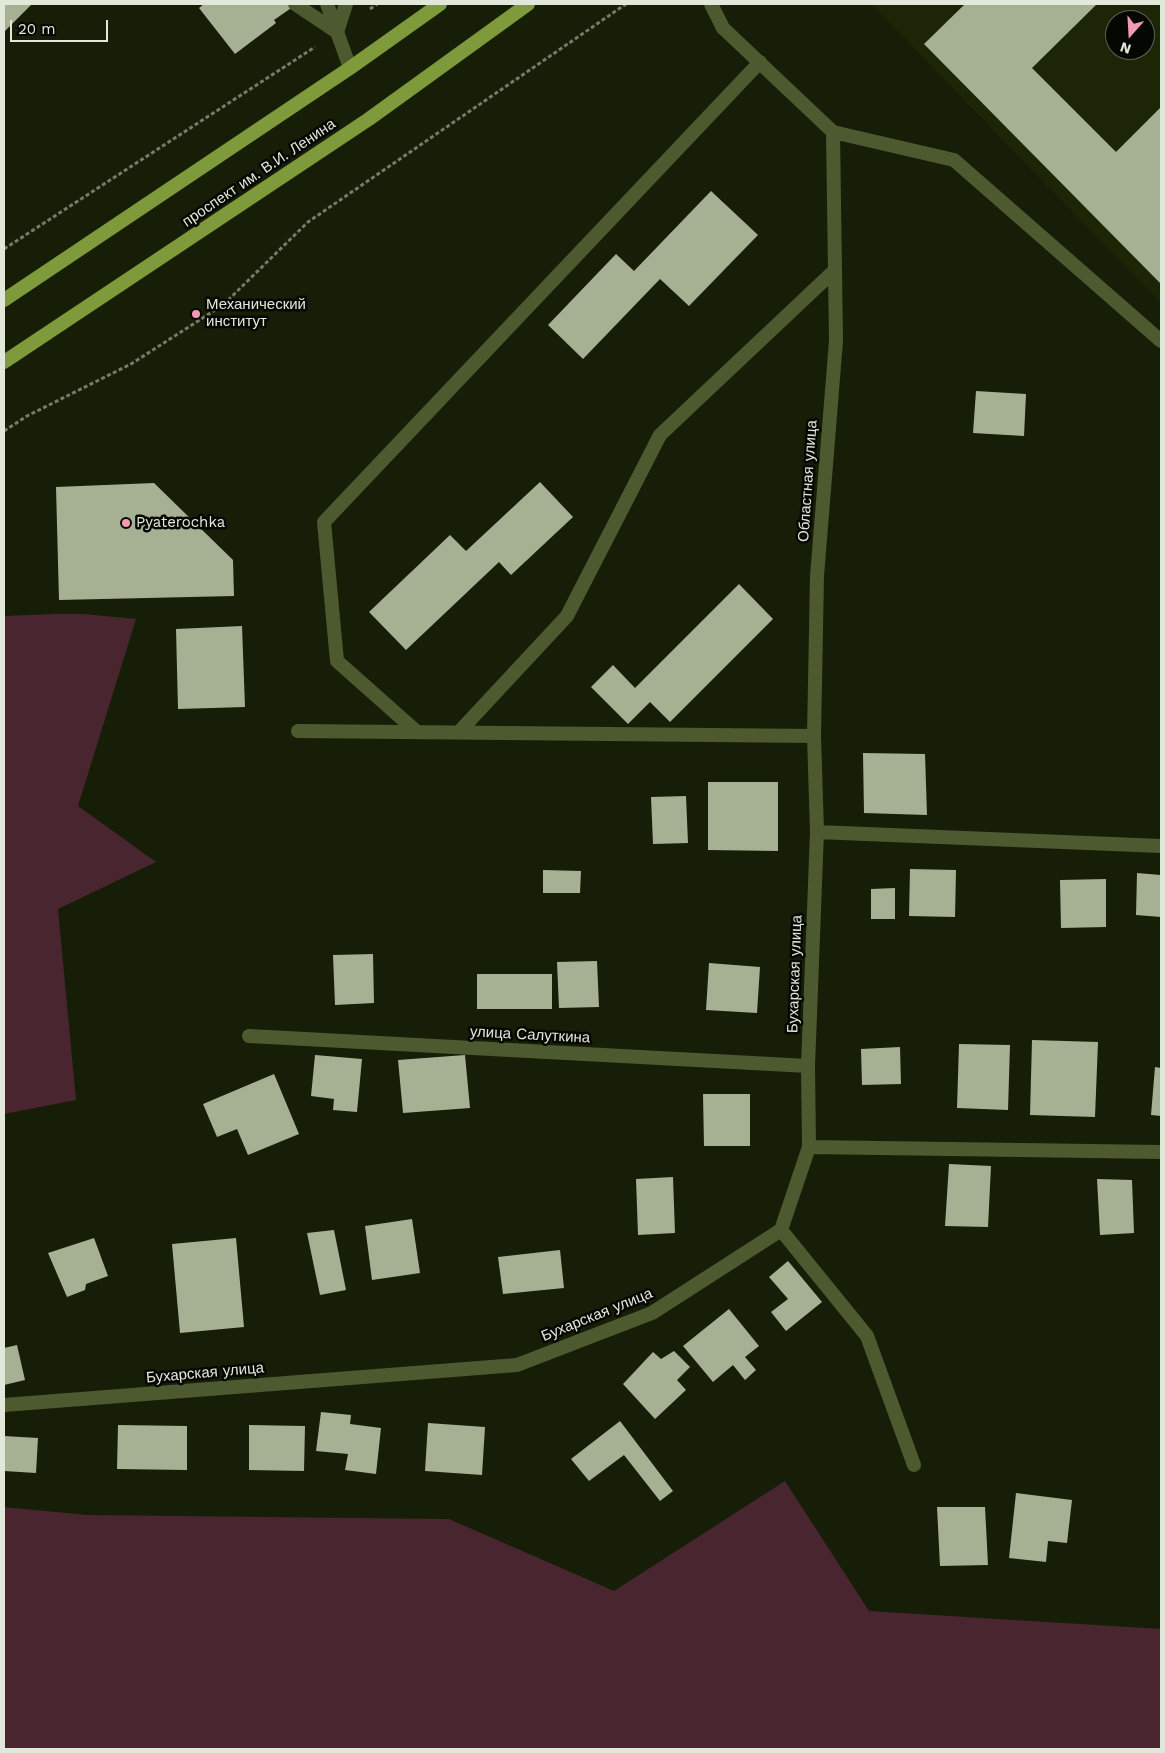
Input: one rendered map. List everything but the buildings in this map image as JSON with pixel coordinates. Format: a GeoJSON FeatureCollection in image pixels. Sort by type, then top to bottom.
{"type":"FeatureCollection","features":[{"type":"Feature","properties":{"kind":"main road"},"geometry":{"type":"LineString","coordinates":[[4,300],[350,68],[440,4]]}},
{"type":"Feature","properties":{"kind":"main road","name":"проспект им. В.И. Ленина"},"geometry":{"type":"LineString","coordinates":[[4,362],[369,119],[528,4]]}},
{"type":"Feature","properties":{"kind":"street"},"geometry":{"type":"LineString","coordinates":[[296,4],[337,32]]}},
{"type":"Feature","properties":{"kind":"street"},"geometry":{"type":"LineString","coordinates":[[328,4],[350,68]]}},
{"type":"Feature","properties":{"kind":"street"},"geometry":{"type":"LineString","coordinates":[[337,32],[346,4]]}},
{"type":"Feature","properties":{"kind":"street"},"geometry":{"type":"LineString","coordinates":[[711,4],[723,28],[833,132],[954,160],[1161,340]]}},
{"type":"Feature","properties":{"kind":"street"},"geometry":{"type":"LineString","coordinates":[[417,732],[336,661],[324,522],[760,62]]}},
{"type":"Feature","properties":{"kind":"street","name":"Областная улица"},"geometry":{"type":"LineString","coordinates":[[817,832],[814,736],[817,576],[836,341],[833,132]]}},
{"type":"Feature","properties":{"kind":"street"},"geometry":{"type":"LineString","coordinates":[[459,732],[567,616],[660,435],[835,270]]}},
{"type":"Feature","properties":{"kind":"street"},"geometry":{"type":"LineString","coordinates":[[298,731],[814,736]]}},
{"type":"Feature","properties":{"kind":"street"},"geometry":{"type":"LineString","coordinates":[[817,832],[1161,846]]}},
{"type":"Feature","properties":{"kind":"street","name":"Бухарская улица"},"geometry":{"type":"LineString","coordinates":[[4,1405],[517,1365],[652,1313],[781,1230],[809,1147],[808,1066],[817,832]]}},
{"type":"Feature","properties":{"kind":"street","name":"улица Салуткина"},"geometry":{"type":"LineString","coordinates":[[249,1036],[808,1066]]}},
{"type":"Feature","properties":{"kind":"street"},"geometry":{"type":"LineString","coordinates":[[809,1147],[1161,1152]]}},
{"type":"Feature","properties":{"kind":"street"},"geometry":{"type":"LineString","coordinates":[[781,1230],[867,1336],[914,1465]]}},
{"type":"Feature","properties":{"kind":"path"},"geometry":{"type":"LineString","coordinates":[[369,10],[377,4]]}},
{"type":"Feature","properties":{"kind":"path"},"geometry":{"type":"LineString","coordinates":[[4,431],[27,416],[131,364],[223,305],[308,222],[626,4]]}},
{"type":"Feature","properties":{"kind":"path"},"geometry":{"type":"LineString","coordinates":[[4,249],[337,32]]}},
{"type":"Feature","properties":{"kind":"shaded area"},"geometry":{"type":"Polygon","coordinates":[[[871,4],[1161,4],[1161,303],[871,4]]]}},
{"type":"Feature","properties":{"kind":"shaded area"},"geometry":{"type":"Polygon","coordinates":[[[84,614],[136,619],[78,806],[156,862],[58,909],[76,1100],[4,1114],[4,616],[84,614]]]}},
{"type":"Feature","properties":{"kind":"shaded area"},"geometry":{"type":"Polygon","coordinates":[[[785,1481],[869,1611],[1161,1629],[1161,1749],[4,1749],[4,1507],[87,1515],[449,1519],[614,1591],[785,1481]]]}},
{"type":"Feature","properties":{"kind":"place","name":"Механический институт"},"geometry":{"type":"Point","coordinates":[196,314]}},
{"type":"Feature","properties":{"kind":"place","name":"Pyaterochka"},"geometry":{"type":"Point","coordinates":[126,523]}}]}
